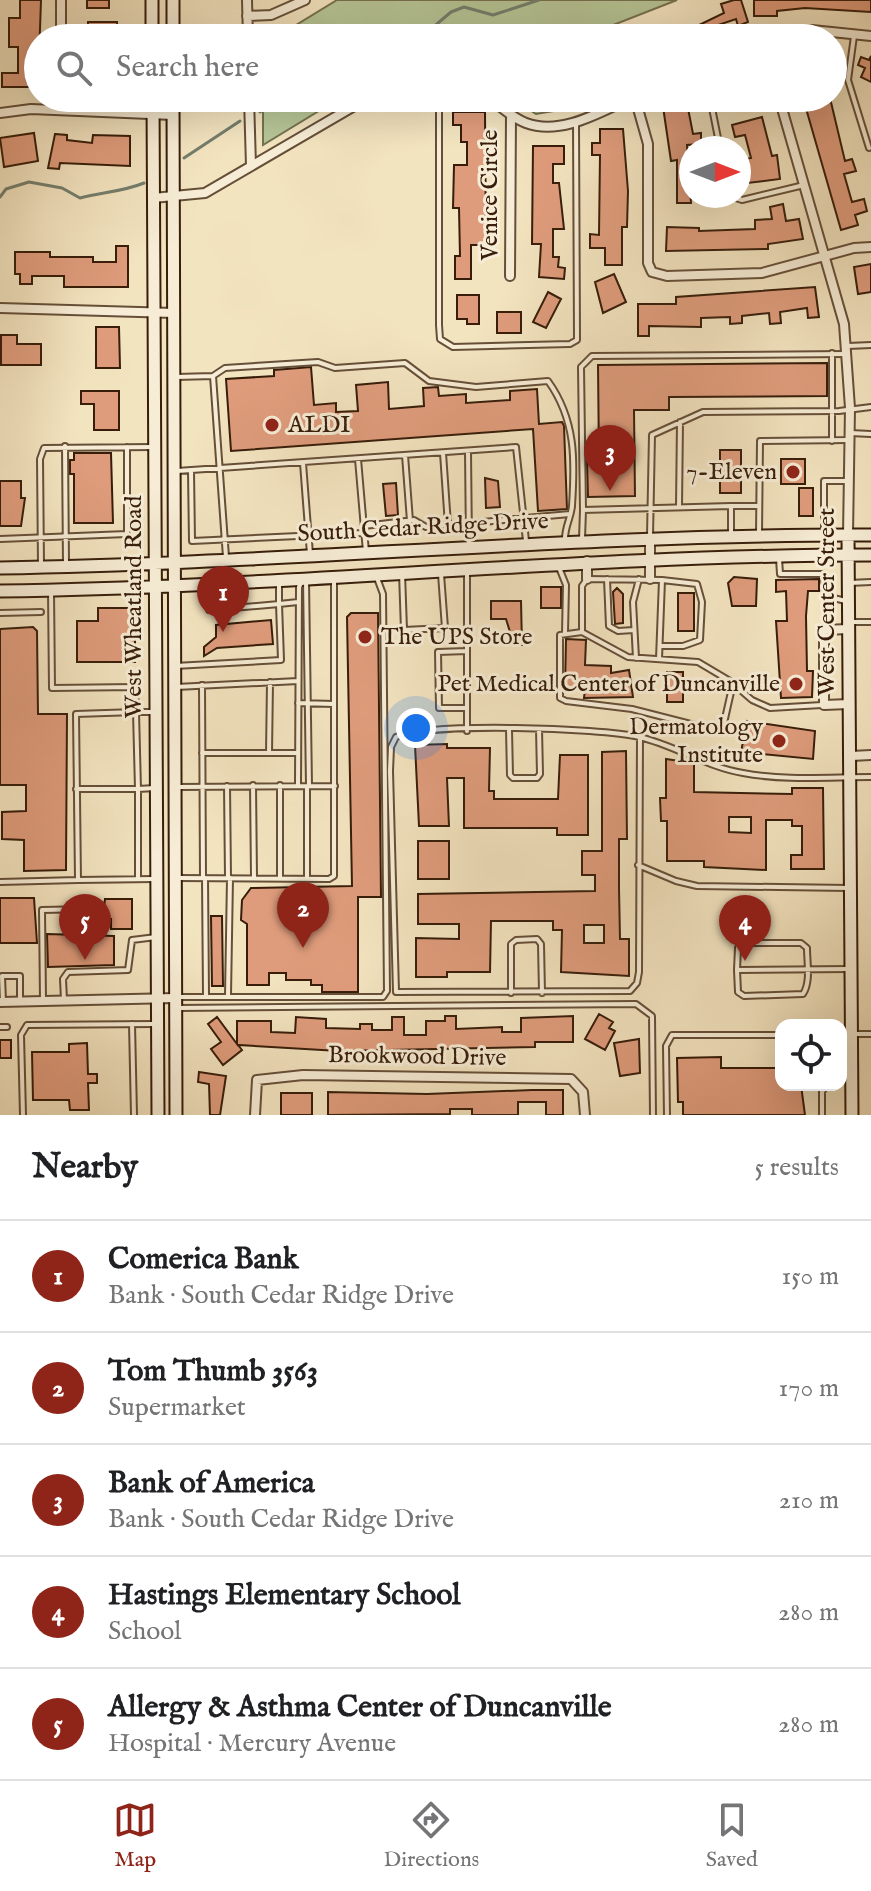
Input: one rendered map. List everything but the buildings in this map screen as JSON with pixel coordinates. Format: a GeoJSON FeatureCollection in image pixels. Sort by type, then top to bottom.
{"type":"FeatureCollection","features":[{"type":"Feature","properties":{"kind":"main road"},"geometry":{"type":"LineString","coordinates":[[152,0],[152,24]]}},
{"type":"Feature","properties":{"kind":"main road"},"geometry":{"type":"LineString","coordinates":[[173,0],[173,24]]}},
{"type":"Feature","properties":{"kind":"main road","name":"West Wheatland Road"},"geometry":{"type":"LineString","coordinates":[[153,114],[158,1115]]}},
{"type":"Feature","properties":{"kind":"main road","name":"West Wheatland Road"},"geometry":{"type":"LineString","coordinates":[[173,115],[176,1115]]}},
{"type":"Feature","properties":{"kind":"main road"},"geometry":{"type":"LineString","coordinates":[[155,447],[174,413]]}},
{"type":"Feature","properties":{"kind":"main road","name":"West Center Street"},"geometry":{"type":"LineString","coordinates":[[847,1034],[852,969],[848,535]]}},
{"type":"Feature","properties":{"kind":"main road","name":"South Cedar Ridge Drive"},"geometry":{"type":"LineString","coordinates":[[0,568],[156,566],[650,538],[871,535]]}},
{"type":"Feature","properties":{"kind":"main road"},"geometry":{"type":"LineString","coordinates":[[467,567],[469,547]]}},
{"type":"Feature","properties":{"kind":"main road","name":"South Cedar Ridge Drive"},"geometry":{"type":"LineString","coordinates":[[0,591],[156,589],[279,578],[651,558],[871,555]]}},
{"type":"Feature","properties":{"kind":"main road"},"geometry":{"type":"LineString","coordinates":[[305,577],[310,556]]}},
{"type":"Feature","properties":{"kind":"main road"},"geometry":{"type":"LineString","coordinates":[[156,788],[175,787]]}},
{"type":"Feature","properties":{"kind":"main road","name":"West Center Street"},"geometry":{"type":"LineString","coordinates":[[847,1076],[852,1115]]}},
{"type":"Feature","properties":{"kind":"street"},"geometry":{"type":"LineString","coordinates":[[61,0],[61,24]]}},
{"type":"Feature","properties":{"kind":"street"},"geometry":{"type":"LineString","coordinates":[[247,0],[247,24]]}},
{"type":"Feature","properties":{"kind":"street"},"geometry":{"type":"LineString","coordinates":[[247,16],[271,15],[305,0]]}},
{"type":"Feature","properties":{"kind":"street"},"geometry":{"type":"LineString","coordinates":[[847,32],[871,36]]}},
{"type":"Feature","properties":{"kind":"street"},"geometry":{"type":"LineString","coordinates":[[0,113],[24,112]]}},
{"type":"Feature","properties":{"kind":"street"},"geometry":{"type":"LineString","coordinates":[[108,112],[173,115]]}},
{"type":"Feature","properties":{"kind":"street"},"geometry":{"type":"LineString","coordinates":[[249,112],[251,166]]}},
{"type":"Feature","properties":{"kind":"street"},"geometry":{"type":"LineString","coordinates":[[153,198],[205,193],[344,112]]}},
{"type":"Feature","properties":{"kind":"street"},"geometry":{"type":"LineString","coordinates":[[508,112],[526,124],[549,127],[576,122],[600,112]]}},
{"type":"Feature","properties":{"kind":"street"},"geometry":{"type":"LineString","coordinates":[[638,112],[648,144],[648,263],[652,272],[667,276],[762,273],[854,248],[871,247]]}},
{"type":"Feature","properties":{"kind":"street","name":"West Center Street"},"geometry":{"type":"LineString","coordinates":[[783,112],[827,257],[848,350],[848,535]]}},
{"type":"Feature","properties":{"kind":"street","name":"Venice Circle"},"geometry":{"type":"LineString","coordinates":[[510,276],[511,114]]}},
{"type":"Feature","properties":{"kind":"street"},"geometry":{"type":"LineString","coordinates":[[0,308],[174,313]]}},
{"type":"Feature","properties":{"kind":"street"},"geometry":{"type":"LineString","coordinates":[[650,538],[650,579]]}},
{"type":"Feature","properties":{"kind":"street"},"geometry":{"type":"LineString","coordinates":[[587,561],[587,579]]}},
{"type":"Feature","properties":{"kind":"street"},"geometry":{"type":"LineString","coordinates":[[848,626],[824,630],[824,705],[849,704]]}},
{"type":"Feature","properties":{"kind":"street"},"geometry":{"type":"LineString","coordinates":[[851,756],[871,755]]}},
{"type":"Feature","properties":{"kind":"street"},"geometry":{"type":"LineString","coordinates":[[1,1002],[157,998],[176,1003]]}},
{"type":"Feature","properties":{"kind":"street","name":"Brookwood Drive"},"geometry":{"type":"LineString","coordinates":[[255,1115],[257,1080],[303,1075],[571,1079],[583,1092],[585,1115]]}},
{"type":"Feature","properties":{"kind":"lane"},"geometry":{"type":"LineString","coordinates":[[855,33],[848,80],[871,155]]}},
{"type":"Feature","properties":{"kind":"lane"},"geometry":{"type":"LineString","coordinates":[[439,112],[439,325],[440,339],[453,347],[570,344],[577,340],[579,221],[576,122]]}},
{"type":"Feature","properties":{"kind":"lane"},"geometry":{"type":"LineString","coordinates":[[713,112],[718,136]]}},
{"type":"Feature","properties":{"kind":"lane"},"geometry":{"type":"LineString","coordinates":[[751,198],[805,185]]}},
{"type":"Feature","properties":{"kind":"lane"},"geometry":{"type":"LineString","coordinates":[[581,541],[581,367],[592,356],[832,353],[871,345]]}},
{"type":"Feature","properties":{"kind":"lane"},"geometry":{"type":"LineString","coordinates":[[832,353],[832,441]]}},
{"type":"Feature","properties":{"kind":"lane"},"geometry":{"type":"LineString","coordinates":[[174,377],[213,376],[225,368],[318,362],[335,368],[405,363],[429,381],[476,387],[548,381],[572,425],[571,514],[564,527],[565,542]]}},
{"type":"Feature","properties":{"kind":"lane"},"geometry":{"type":"LineString","coordinates":[[213,376],[226,561]]}},
{"type":"Feature","properties":{"kind":"lane"},"geometry":{"type":"LineString","coordinates":[[650,538],[652,435],[703,412],[833,411],[871,407]]}},
{"type":"Feature","properties":{"kind":"lane"},"geometry":{"type":"LineString","coordinates":[[679,507],[680,422]]}},
{"type":"Feature","properties":{"kind":"lane"},"geometry":{"type":"LineString","coordinates":[[758,536],[760,441],[832,441],[871,434]]}},
{"type":"Feature","properties":{"kind":"lane"},"geometry":{"type":"LineString","coordinates":[[41,568],[42,452],[51,446],[155,447]]}},
{"type":"Feature","properties":{"kind":"lane"},"geometry":{"type":"LineString","coordinates":[[65,446],[66,567]]}},
{"type":"Feature","properties":{"kind":"lane"},"geometry":{"type":"LineString","coordinates":[[0,539],[127,534],[127,447]]}},
{"type":"Feature","properties":{"kind":"lane"},"geometry":{"type":"LineString","coordinates":[[174,471],[516,447],[526,544]]}},
{"type":"Feature","properties":{"kind":"lane"},"geometry":{"type":"LineString","coordinates":[[468,451],[469,547]]}},
{"type":"Feature","properties":{"kind":"lane"},"geometry":{"type":"LineString","coordinates":[[443,453],[448,525]]}},
{"type":"Feature","properties":{"kind":"lane"},"geometry":{"type":"LineString","coordinates":[[405,455],[410,521]]}},
{"type":"Feature","properties":{"kind":"lane"},"geometry":{"type":"LineString","coordinates":[[358,459],[366,553]]}},
{"type":"Feature","properties":{"kind":"lane"},"geometry":{"type":"LineString","coordinates":[[303,463],[310,556]]}},
{"type":"Feature","properties":{"kind":"lane"},"geometry":{"type":"LineString","coordinates":[[191,471],[192,541],[364,533]]}},
{"type":"Feature","properties":{"kind":"lane"},"geometry":{"type":"LineString","coordinates":[[824,535],[824,481],[848,481]]}},
{"type":"Feature","properties":{"kind":"lane"},"geometry":{"type":"LineString","coordinates":[[731,506],[731,537]]}},
{"type":"Feature","properties":{"kind":"lane"},"geometry":{"type":"LineString","coordinates":[[583,510],[759,506]]}},
{"type":"Feature","properties":{"kind":"lane"},"geometry":{"type":"LineString","coordinates":[[364,526],[410,521],[426,527],[571,514]]}},
{"type":"Feature","properties":{"kind":"lane"},"geometry":{"type":"LineString","coordinates":[[779,556],[780,574],[824,574],[825,596],[848,601]]}},
{"type":"Feature","properties":{"kind":"lane"},"geometry":{"type":"LineString","coordinates":[[809,556],[809,574]]}},
{"type":"Feature","properties":{"kind":"lane"},"geometry":{"type":"LineString","coordinates":[[558,562],[561,578],[566,585],[565,633]]}},
{"type":"Feature","properties":{"kind":"lane"},"geometry":{"type":"LineString","coordinates":[[467,567],[467,731]]}},
{"type":"Feature","properties":{"kind":"lane"},"geometry":{"type":"LineString","coordinates":[[402,571],[404,630],[445,628],[441,569]]}},
{"type":"Feature","properties":{"kind":"lane"},"geometry":{"type":"LineString","coordinates":[[176,1003],[206,995],[355,998],[383,997],[387,991],[383,594],[375,573]]}},
{"type":"Feature","properties":{"kind":"lane"},"geometry":{"type":"LineString","coordinates":[[175,878],[307,879],[334,876],[334,575]]}},
{"type":"Feature","properties":{"kind":"lane"},"geometry":{"type":"LineString","coordinates":[[298,785],[298,602],[299,587],[305,577]]}},
{"type":"Feature","properties":{"kind":"lane"},"geometry":{"type":"LineString","coordinates":[[305,577],[309,703],[307,879]]}},
{"type":"Feature","properties":{"kind":"lane"},"geometry":{"type":"LineString","coordinates":[[174,666],[281,660],[279,578]]}},
{"type":"Feature","properties":{"kind":"lane"},"geometry":{"type":"LineString","coordinates":[[582,632],[582,586],[587,579],[650,579],[697,584],[702,602],[700,640],[683,646],[660,646]]}},
{"type":"Feature","properties":{"kind":"lane"},"geometry":{"type":"LineString","coordinates":[[607,579],[609,626],[618,631],[634,630]]}},
{"type":"Feature","properties":{"kind":"lane"},"geometry":{"type":"LineString","coordinates":[[636,658],[635,590],[639,579]]}},
{"type":"Feature","properties":{"kind":"lane"},"geometry":{"type":"LineString","coordinates":[[659,659],[662,580]]}},
{"type":"Feature","properties":{"kind":"lane"},"geometry":{"type":"LineString","coordinates":[[848,583],[871,582]]}},
{"type":"Feature","properties":{"kind":"lane"},"geometry":{"type":"LineString","coordinates":[[209,584],[209,610],[298,602]]}},
{"type":"Feature","properties":{"kind":"lane"},"geometry":{"type":"LineString","coordinates":[[51,590],[52,688],[135,687],[138,879]]}},
{"type":"Feature","properties":{"kind":"lane"},"geometry":{"type":"LineString","coordinates":[[0,613],[41,612]]}},
{"type":"Feature","properties":{"kind":"lane"},"geometry":{"type":"LineString","coordinates":[[848,626],[871,622]]}},
{"type":"Feature","properties":{"kind":"lane"},"geometry":{"type":"LineString","coordinates":[[733,683],[722,732],[632,709],[566,701],[560,698],[560,635],[582,632],[598,644],[636,658],[698,662],[733,683],[752,700],[770,708],[824,705]]}},
{"type":"Feature","properties":{"kind":"lane"},"geometry":{"type":"LineString","coordinates":[[467,651],[438,652],[439,708],[467,708]]}},
{"type":"Feature","properties":{"kind":"lane"},"geometry":{"type":"LineString","coordinates":[[174,687],[298,681]]}},
{"type":"Feature","properties":{"kind":"lane"},"geometry":{"type":"LineString","coordinates":[[269,753],[270,682]]}},
{"type":"Feature","properties":{"kind":"lane"},"geometry":{"type":"LineString","coordinates":[[202,685],[206,995]]}},
{"type":"Feature","properties":{"kind":"lane"},"geometry":{"type":"LineString","coordinates":[[298,703],[334,704]]}},
{"type":"Feature","properties":{"kind":"lane"},"geometry":{"type":"LineString","coordinates":[[78,880],[76,714],[156,712]]}},
{"type":"Feature","properties":{"kind":"lane"},"geometry":{"type":"LineString","coordinates":[[509,730],[510,775],[525,778],[540,774],[539,729]]}},
{"type":"Feature","properties":{"kind":"lane"},"geometry":{"type":"LineString","coordinates":[[640,737],[637,983],[630,991],[396,992],[391,747],[396,737],[407,732],[539,729],[640,737],[712,765],[747,774],[871,777]]}},
{"type":"Feature","properties":{"kind":"lane"},"geometry":{"type":"LineString","coordinates":[[202,753],[297,753]]}},
{"type":"Feature","properties":{"kind":"lane"},"geometry":{"type":"LineString","coordinates":[[253,785],[254,878]]}},
{"type":"Feature","properties":{"kind":"lane"},"geometry":{"type":"LineString","coordinates":[[280,785],[280,878]]}},
{"type":"Feature","properties":{"kind":"lane"},"geometry":{"type":"LineString","coordinates":[[227,786],[228,995]]}},
{"type":"Feature","properties":{"kind":"lane"},"geometry":{"type":"LineString","coordinates":[[175,787],[335,786]]}},
{"type":"Feature","properties":{"kind":"lane"},"geometry":{"type":"LineString","coordinates":[[76,789],[156,788]]}},
{"type":"Feature","properties":{"kind":"lane"},"geometry":{"type":"LineString","coordinates":[[638,865],[697,886],[852,888]]}},
{"type":"Feature","properties":{"kind":"lane"},"geometry":{"type":"LineString","coordinates":[[0,882],[156,879]]}},
{"type":"Feature","properties":{"kind":"lane"},"geometry":{"type":"LineString","coordinates":[[43,1001],[42,910],[91,909]]}},
{"type":"Feature","properties":{"kind":"lane"},"geometry":{"type":"LineString","coordinates":[[64,1000],[63,979],[68,972],[128,970],[132,940],[156,937]]}},
{"type":"Feature","properties":{"kind":"lane"},"geometry":{"type":"LineString","coordinates":[[511,993],[511,944],[516,940],[537,939],[541,944],[542,993]]}},
{"type":"Feature","properties":{"kind":"lane"},"geometry":{"type":"LineString","coordinates":[[742,943],[801,943],[807,948],[808,987],[803,994],[744,996],[738,992],[737,970],[738,948],[742,943]]}},
{"type":"Feature","properties":{"kind":"lane"},"geometry":{"type":"LineString","coordinates":[[737,970],[852,969]]}},
{"type":"Feature","properties":{"kind":"lane"},"geometry":{"type":"LineString","coordinates":[[1,1002],[2,976],[20,976],[20,1001]]}},
{"type":"Feature","properties":{"kind":"lane"},"geometry":{"type":"LineString","coordinates":[[176,1003],[636,1004],[649,1011],[653,1020],[653,1115]]}},
{"type":"Feature","properties":{"kind":"lane"},"geometry":{"type":"LineString","coordinates":[[132,1024],[134,1115]]}},
{"type":"Feature","properties":{"kind":"lane"},"geometry":{"type":"LineString","coordinates":[[23,1115],[21,1035],[27,1025],[157,1024]]}},
{"type":"Feature","properties":{"kind":"lane"},"geometry":{"type":"LineString","coordinates":[[0,1027],[7,1027]]}},
{"type":"Feature","properties":{"kind":"lane"},"geometry":{"type":"LineString","coordinates":[[847,1034],[871,1034]]}},
{"type":"Feature","properties":{"kind":"lane"},"geometry":{"type":"LineString","coordinates":[[667,1115],[666,1046],[672,1035],[775,1035]]}},
{"type":"Feature","properties":{"kind":"lane"},"geometry":{"type":"LineString","coordinates":[[822,1115],[823,1091]]}},
{"type":"Feature","properties":{"kind":"green space"},"geometry":{"type":"Polygon","coordinates":[[[337,0],[677,0],[616,24],[298,24],[337,0]]]}},
{"type":"Feature","properties":{"kind":"green space"},"geometry":{"type":"Polygon","coordinates":[[[263,112],[317,112],[263,145],[263,112]]]}},
{"type":"Feature","properties":{"kind":"waterway"},"geometry":{"type":"LineString","coordinates":[[437,24],[451,12],[464,7],[493,15],[539,0]]}},
{"type":"Feature","properties":{"kind":"waterway"},"geometry":{"type":"LineString","coordinates":[[184,158],[240,121]]}},
{"type":"Feature","properties":{"kind":"waterway"},"geometry":{"type":"LineString","coordinates":[[0,197],[6,189],[29,182],[62,188],[80,198],[144,183]]}},
{"type":"Feature","properties":{"kind":"place","name":"ALDI"},"geometry":{"type":"Point","coordinates":[272,425]}},
{"type":"Feature","properties":{"kind":"place","name":"7-Eleven"},"geometry":{"type":"Point","coordinates":[793,472]}},
{"type":"Feature","properties":{"kind":"place","name":"Bank of America"},"geometry":{"type":"Point","coordinates":[610,491]}},
{"type":"Feature","properties":{"kind":"place","name":"Comerica Bank"},"geometry":{"type":"Point","coordinates":[223,632]}},
{"type":"Feature","properties":{"kind":"place","name":"The UPS Store"},"geometry":{"type":"Point","coordinates":[365,637]}},
{"type":"Feature","properties":{"kind":"place","name":"Pet Medical Center of Duncanville"},"geometry":{"type":"Point","coordinates":[796,684]}},
{"type":"Feature","properties":{"kind":"place","name":"Dermatology Institute"},"geometry":{"type":"Point","coordinates":[779,741]}},
{"type":"Feature","properties":{"kind":"place","name":"Tom Thumb 3563"},"geometry":{"type":"Point","coordinates":[303,948]}},
{"type":"Feature","properties":{"kind":"place","name":"Allergy & Asthma Center of Duncanville"},"geometry":{"type":"Point","coordinates":[85,960]}},
{"type":"Feature","properties":{"kind":"place","name":"Hastings Elementary School"},"geometry":{"type":"Point","coordinates":[745,961]}}]}
